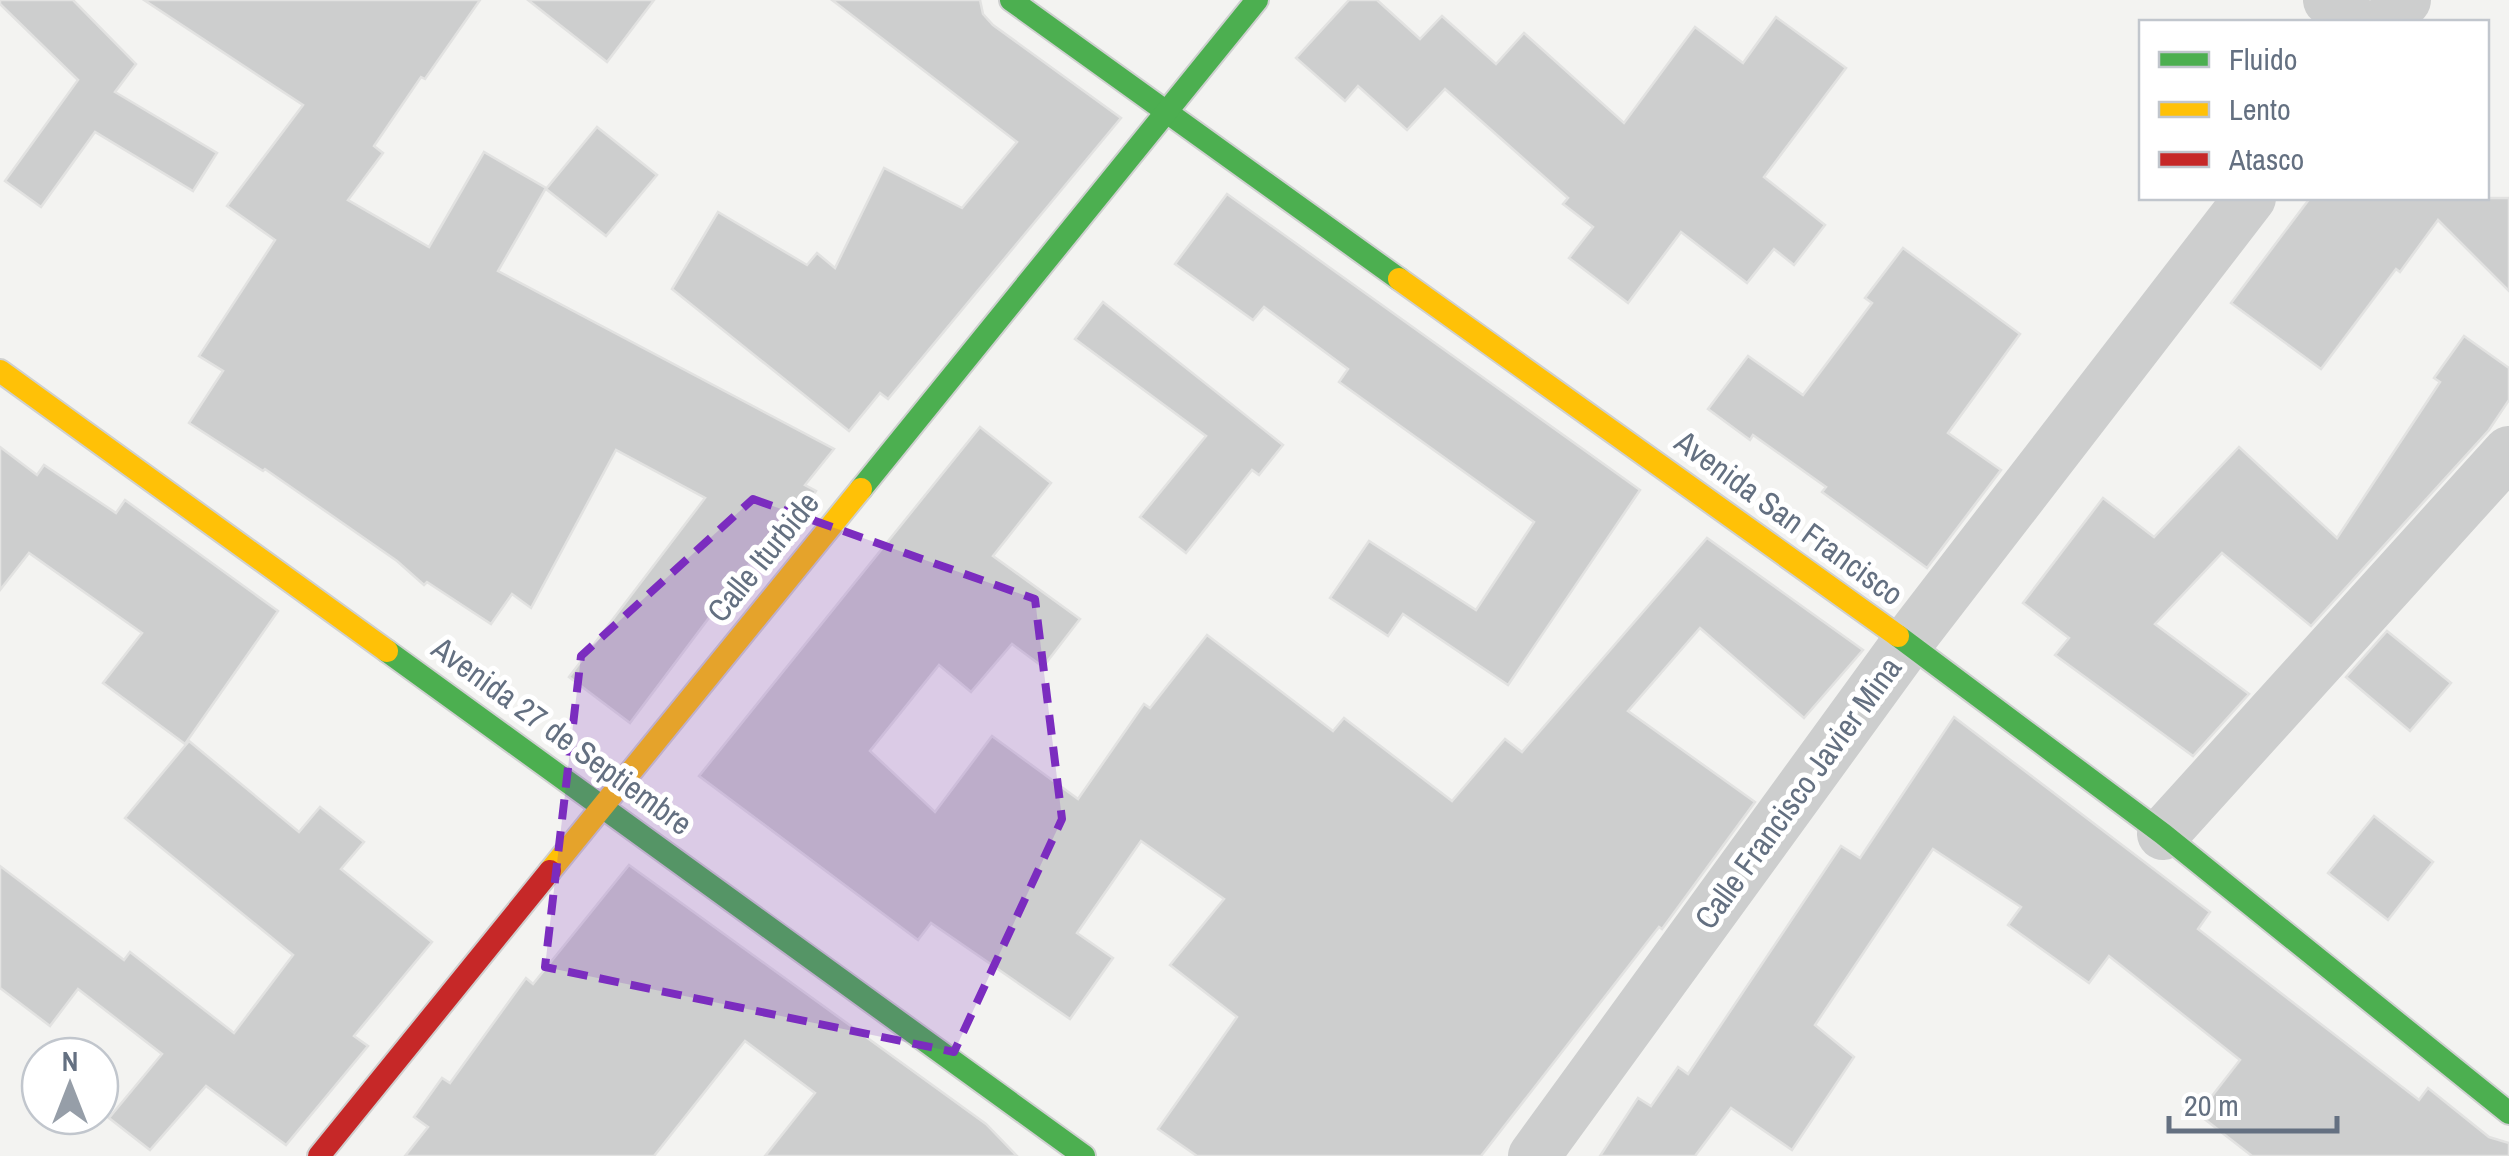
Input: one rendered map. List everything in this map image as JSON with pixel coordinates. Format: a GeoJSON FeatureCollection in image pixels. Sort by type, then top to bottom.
{"type":"FeatureCollection","features":[{"type":"Feature","properties":{"kind":"street","name":"Avenida San Francisco"},"geometry":{"type":"LineString","coordinates":[[1012,0],[1907,643],[2163,834],[2509,1114]]}},
{"type":"Feature","properties":{"kind":"street","name":"Calle Iturbide"},"geometry":{"type":"LineString","coordinates":[[319,1156],[1257,0]]}},
{"type":"Feature","properties":{"kind":"street"},"geometry":{"type":"LineString","coordinates":[[2329,0],[2353,20]]}},
{"type":"Feature","properties":{"kind":"street"},"geometry":{"type":"LineString","coordinates":[[2388,20],[2404,0]]}},
{"type":"Feature","properties":{"kind":"street","name":"Calle Francisco Javier Mina"},"geometry":{"type":"LineString","coordinates":[[1534,1156],[1907,643],[2248,200]]}},
{"type":"Feature","properties":{"kind":"street","name":"Avenida 27 de Septiembre"},"geometry":{"type":"LineString","coordinates":[[0,372],[1084,1156]]}},
{"type":"Feature","properties":{"kind":"street"},"geometry":{"type":"LineString","coordinates":[[2163,834],[2509,452]]}},
{"type":"Feature","properties":{"kind":"highlighted area"},"geometry":{"type":"Polygon","coordinates":[[[753,499],[1035,599],[1062,819],[954,1052],[545,967],[581,656],[753,499]]]}},
{"type":"Feature","properties":{"kind":"building"},"geometry":{"type":"Polygon","coordinates":[[[0,0],[73,0],[136,64],[115,92],[217,153],[193,191],[95,132],[41,207],[5,181],[78,80],[0,0]]]}},
{"type":"Feature","properties":{"kind":"building"},"geometry":{"type":"Polygon","coordinates":[[[144,0],[480,0],[374,146],[383,153],[348,200],[429,247],[484,152],[546,188],[498,271],[834,449],[805,485],[816,491],[811,499],[780,538],[772,534],[630,723],[569,677],[705,498],[616,450],[531,608],[512,594],[491,624],[427,582],[424,585],[397,561],[265,469],[189,423],[223,371],[199,356],[275,240],[227,206],[303,105],[144,0]]]}},
{"type":"Feature","properties":{"kind":"building"},"geometry":{"type":"Polygon","coordinates":[[[528,0],[654,0],[607,62],[528,0]]]}},
{"type":"Feature","properties":{"kind":"building"},"geometry":{"type":"Polygon","coordinates":[[[832,0],[980,0],[983,14],[993,25],[1121,118],[888,399],[880,393],[849,431],[672,289],[718,212],[807,265],[817,253],[835,268],[884,168],[962,208],[1017,142],[832,0]]]}},
{"type":"Feature","properties":{"kind":"building"},"geometry":{"type":"Polygon","coordinates":[[[1349,0],[1377,0],[1420,39],[1442,16],[1496,64],[1524,33],[1624,123],[1695,27],[1743,63],[1776,17],[1846,68],[1764,177],[1825,225],[1794,265],[1774,249],[1747,283],[1681,232],[1628,303],[1569,258],[1593,227],[1563,204],[1568,198],[1445,89],[1407,130],[1358,86],[1345,101],[1296,58],[1349,0]]]}},
{"type":"Feature","properties":{"kind":"building"},"geometry":{"type":"Polygon","coordinates":[[[597,127],[657,175],[606,236],[546,189],[597,127]]]}},
{"type":"Feature","properties":{"kind":"building"},"geometry":{"type":"Polygon","coordinates":[[[1227,194],[1640,490],[1508,685],[1403,614],[1388,636],[1330,598],[1369,541],[1476,610],[1534,522],[1339,382],[1348,369],[1264,307],[1253,320],[1175,264],[1227,194]]]}},
{"type":"Feature","properties":{"kind":"building"},"geometry":{"type":"Polygon","coordinates":[[[2509,198],[2509,291],[2438,220],[2321,369],[2231,303],[2308,200],[2509,198]]]}},
{"type":"Feature","properties":{"kind":"building"},"geometry":{"type":"Polygon","coordinates":[[[1903,248],[2020,334],[1948,433],[2001,470],[1927,568],[1822,492],[1826,487],[1753,435],[1750,440],[1708,409],[1748,356],[1803,395],[1872,303],[1865,298],[1903,248]]]}},
{"type":"Feature","properties":{"kind":"building"},"geometry":{"type":"Polygon","coordinates":[[[1103,302],[1283,445],[1259,475],[1252,470],[1186,553],[1140,517],[1206,436],[1075,339],[1103,302]]]}},
{"type":"Feature","properties":{"kind":"building"},"geometry":{"type":"Polygon","coordinates":[[[2464,336],[2509,368],[2509,400],[2489,430],[2311,626],[2222,553],[2155,624],[2249,694],[2193,756],[2055,655],[2069,638],[2023,603],[2103,498],[2154,537],[2239,447],[2337,538],[2440,382],[2434,378],[2464,336]]]}},
{"type":"Feature","properties":{"kind":"building"},"geometry":{"type":"Polygon","coordinates":[[[980,427],[1051,483],[993,556],[1080,619],[1043,667],[1012,644],[971,692],[939,665],[870,751],[935,812],[992,736],[1078,799],[1144,704],[1150,708],[1207,635],[1333,731],[1344,718],[1452,801],[1505,739],[1522,752],[1707,538],[1863,650],[1804,718],[1700,628],[1628,711],[1755,802],[1662,929],[1659,927],[1481,1156],[1197,1156],[1158,1129],[1237,1017],[1170,965],[1224,899],[1141,841],[1077,933],[1113,958],[1070,1019],[931,923],[918,940],[699,776],[980,427]]]}},
{"type":"Feature","properties":{"kind":"building"},"geometry":{"type":"Polygon","coordinates":[[[0,447],[37,475],[44,465],[116,513],[125,500],[278,611],[185,744],[103,683],[142,633],[29,553],[0,590],[0,447]]]}},
{"type":"Feature","properties":{"kind":"building"},"geometry":{"type":"Polygon","coordinates":[[[2387,631],[2451,683],[2410,731],[2346,677],[2387,631]]]}},
{"type":"Feature","properties":{"kind":"building"},"geometry":{"type":"Polygon","coordinates":[[[1954,717],[2210,912],[2198,929],[2419,1100],[2428,1088],[2489,1137],[2509,1143],[2509,1156],[2252,1156],[2198,1114],[2240,1060],[2109,956],[2089,983],[2008,925],[2021,907],[1933,849],[1815,1025],[1854,1057],[1792,1150],[1731,1108],[1695,1156],[1600,1156],[1638,1098],[1651,1106],[1678,1067],[1688,1074],[1841,846],[1860,858],[1954,717]]]}},
{"type":"Feature","properties":{"kind":"building"},"geometry":{"type":"Polygon","coordinates":[[[189,741],[299,832],[320,807],[364,842],[341,869],[432,942],[354,1036],[368,1046],[286,1145],[206,1086],[150,1150],[120,1127],[120,1105],[162,1054],[78,989],[50,1026],[0,988],[0,866],[124,960],[130,952],[234,1033],[293,955],[125,818],[189,741]]]}},
{"type":"Feature","properties":{"kind":"building"},"geometry":{"type":"Polygon","coordinates":[[[2374,816],[2433,862],[2388,920],[2328,873],[2374,816]]]}},
{"type":"Feature","properties":{"kind":"building"},"geometry":{"type":"Polygon","coordinates":[[[629,865],[986,1124],[1017,1156],[765,1156],[815,1093],[745,1041],[654,1156],[405,1156],[428,1127],[414,1117],[442,1078],[450,1083],[526,978],[533,984],[629,865]]]}},
{"type":"Feature","properties":{"kind":"traffic: fast"},"geometry":{"type":"LineString","coordinates":[[1011,0],[1399,279]]}},
{"type":"Feature","properties":{"kind":"traffic: fast"},"geometry":{"type":"LineString","coordinates":[[861,489],[1257,0]]}},
{"type":"Feature","properties":{"kind":"traffic: fast"},"geometry":{"type":"LineString","coordinates":[[1898,636],[2163,834],[2509,1113]]}},
{"type":"Feature","properties":{"kind":"traffic: fast"},"geometry":{"type":"LineString","coordinates":[[387,651],[1084,1156]]}},
{"type":"Feature","properties":{"kind":"traffic: slow"},"geometry":{"type":"LineString","coordinates":[[1399,279],[1898,636]]}},
{"type":"Feature","properties":{"kind":"traffic: slow"},"geometry":{"type":"LineString","coordinates":[[0,371],[387,651]]}},
{"type":"Feature","properties":{"kind":"traffic: slow"},"geometry":{"type":"LineString","coordinates":[[550,871],[861,489]]}},
{"type":"Feature","properties":{"kind":"traffic: jam"},"geometry":{"type":"LineString","coordinates":[[319,1156],[550,871]]}}]}
